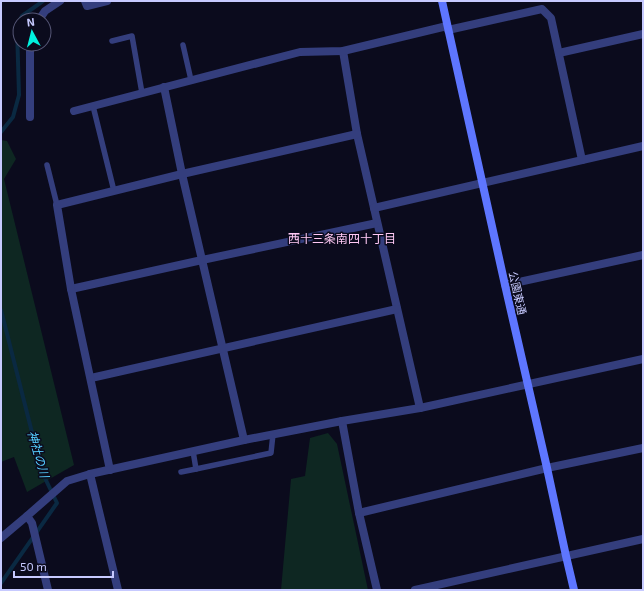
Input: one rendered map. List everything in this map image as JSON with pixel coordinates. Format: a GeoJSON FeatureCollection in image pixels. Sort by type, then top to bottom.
{"type":"FeatureCollection","features":[{"type":"Feature","properties":{"kind":"street"},"geometry":{"type":"LineString","coordinates":[[44,12],[60,1]]}},
{"type":"Feature","properties":{"kind":"street"},"geometry":{"type":"LineString","coordinates":[[85,1],[86,6],[107,1]]}},
{"type":"Feature","properties":{"kind":"street","name":"公園東通"},"geometry":{"type":"LineString","coordinates":[[442,1],[574,590]]}},
{"type":"Feature","properties":{"kind":"street"},"geometry":{"type":"LineString","coordinates":[[74,111],[300,52],[343,52],[447,28],[542,9],[551,18],[582,160]]}},
{"type":"Feature","properties":{"kind":"street"},"geometry":{"type":"LineString","coordinates":[[559,53],[643,34]]}},
{"type":"Feature","properties":{"kind":"street"},"geometry":{"type":"LineString","coordinates":[[30,52],[30,117]]}},
{"type":"Feature","properties":{"kind":"street"},"geometry":{"type":"LineString","coordinates":[[343,52],[357,134],[420,408]]}},
{"type":"Feature","properties":{"kind":"street"},"geometry":{"type":"LineString","coordinates":[[164,87],[182,174],[244,440]]}},
{"type":"Feature","properties":{"kind":"street"},"geometry":{"type":"LineString","coordinates":[[110,470],[71,289],[58,205],[182,174],[357,134]]}},
{"type":"Feature","properties":{"kind":"street"},"geometry":{"type":"LineString","coordinates":[[374,208],[643,146]]}},
{"type":"Feature","properties":{"kind":"street"},"geometry":{"type":"LineString","coordinates":[[71,289],[377,223]]}},
{"type":"Feature","properties":{"kind":"street"},"geometry":{"type":"LineString","coordinates":[[505,285],[643,255]]}},
{"type":"Feature","properties":{"kind":"street"},"geometry":{"type":"LineString","coordinates":[[91,378],[397,309]]}},
{"type":"Feature","properties":{"kind":"street"},"geometry":{"type":"LineString","coordinates":[[1,538],[67,481],[90,474],[273,434],[420,408],[643,359]]}},
{"type":"Feature","properties":{"kind":"street"},"geometry":{"type":"LineString","coordinates":[[342,421],[359,513],[377,590]]}},
{"type":"Feature","properties":{"kind":"street"},"geometry":{"type":"LineString","coordinates":[[359,513],[547,468],[643,448]]}},
{"type":"Feature","properties":{"kind":"street"},"geometry":{"type":"LineString","coordinates":[[90,474],[118,590]]}},
{"type":"Feature","properties":{"kind":"street"},"geometry":{"type":"LineString","coordinates":[[27,516],[32,523],[48,590]]}},
{"type":"Feature","properties":{"kind":"street"},"geometry":{"type":"LineString","coordinates":[[415,590],[643,539]]}},
{"type":"Feature","properties":{"kind":"lane"},"geometry":{"type":"LineString","coordinates":[[112,41],[132,36],[142,93]]}},
{"type":"Feature","properties":{"kind":"lane"},"geometry":{"type":"LineString","coordinates":[[183,45],[191,80]]}},
{"type":"Feature","properties":{"kind":"lane"},"geometry":{"type":"LineString","coordinates":[[93,106],[114,191]]}},
{"type":"Feature","properties":{"kind":"lane"},"geometry":{"type":"LineString","coordinates":[[47,165],[58,205]]}},
{"type":"Feature","properties":{"kind":"lane"},"geometry":{"type":"LineString","coordinates":[[181,472],[271,453],[273,434]]}},
{"type":"Feature","properties":{"kind":"lane"},"geometry":{"type":"LineString","coordinates":[[193,451],[196,469]]}},
{"type":"Feature","properties":{"kind":"green space"},"geometry":{"type":"Polygon","coordinates":[[[1,140],[7,141],[16,159],[4,179],[74,465],[27,492],[14,457],[1,462],[1,140]]]}},
{"type":"Feature","properties":{"kind":"green space"},"geometry":{"type":"Polygon","coordinates":[[[328,433],[337,444],[368,590],[281,590],[291,479],[305,476],[310,438],[328,433]]]}},
{"type":"Feature","properties":{"kind":"waterway","name":"神社の川"},"geometry":{"type":"LineString","coordinates":[[28,12],[43,1]]}},
{"type":"Feature","properties":{"kind":"waterway","name":"神社の川"},"geometry":{"type":"LineString","coordinates":[[1,132],[13,117],[19,95],[18,52]]}},
{"type":"Feature","properties":{"kind":"waterway","name":"神社の川"},"geometry":{"type":"LineString","coordinates":[[1,310],[42,472],[57,503],[1,583]]}},
{"type":"Feature","properties":{"kind":"district","name":"西十三条南四十丁目"},"geometry":{"type":"Point","coordinates":[342,238]}}]}
